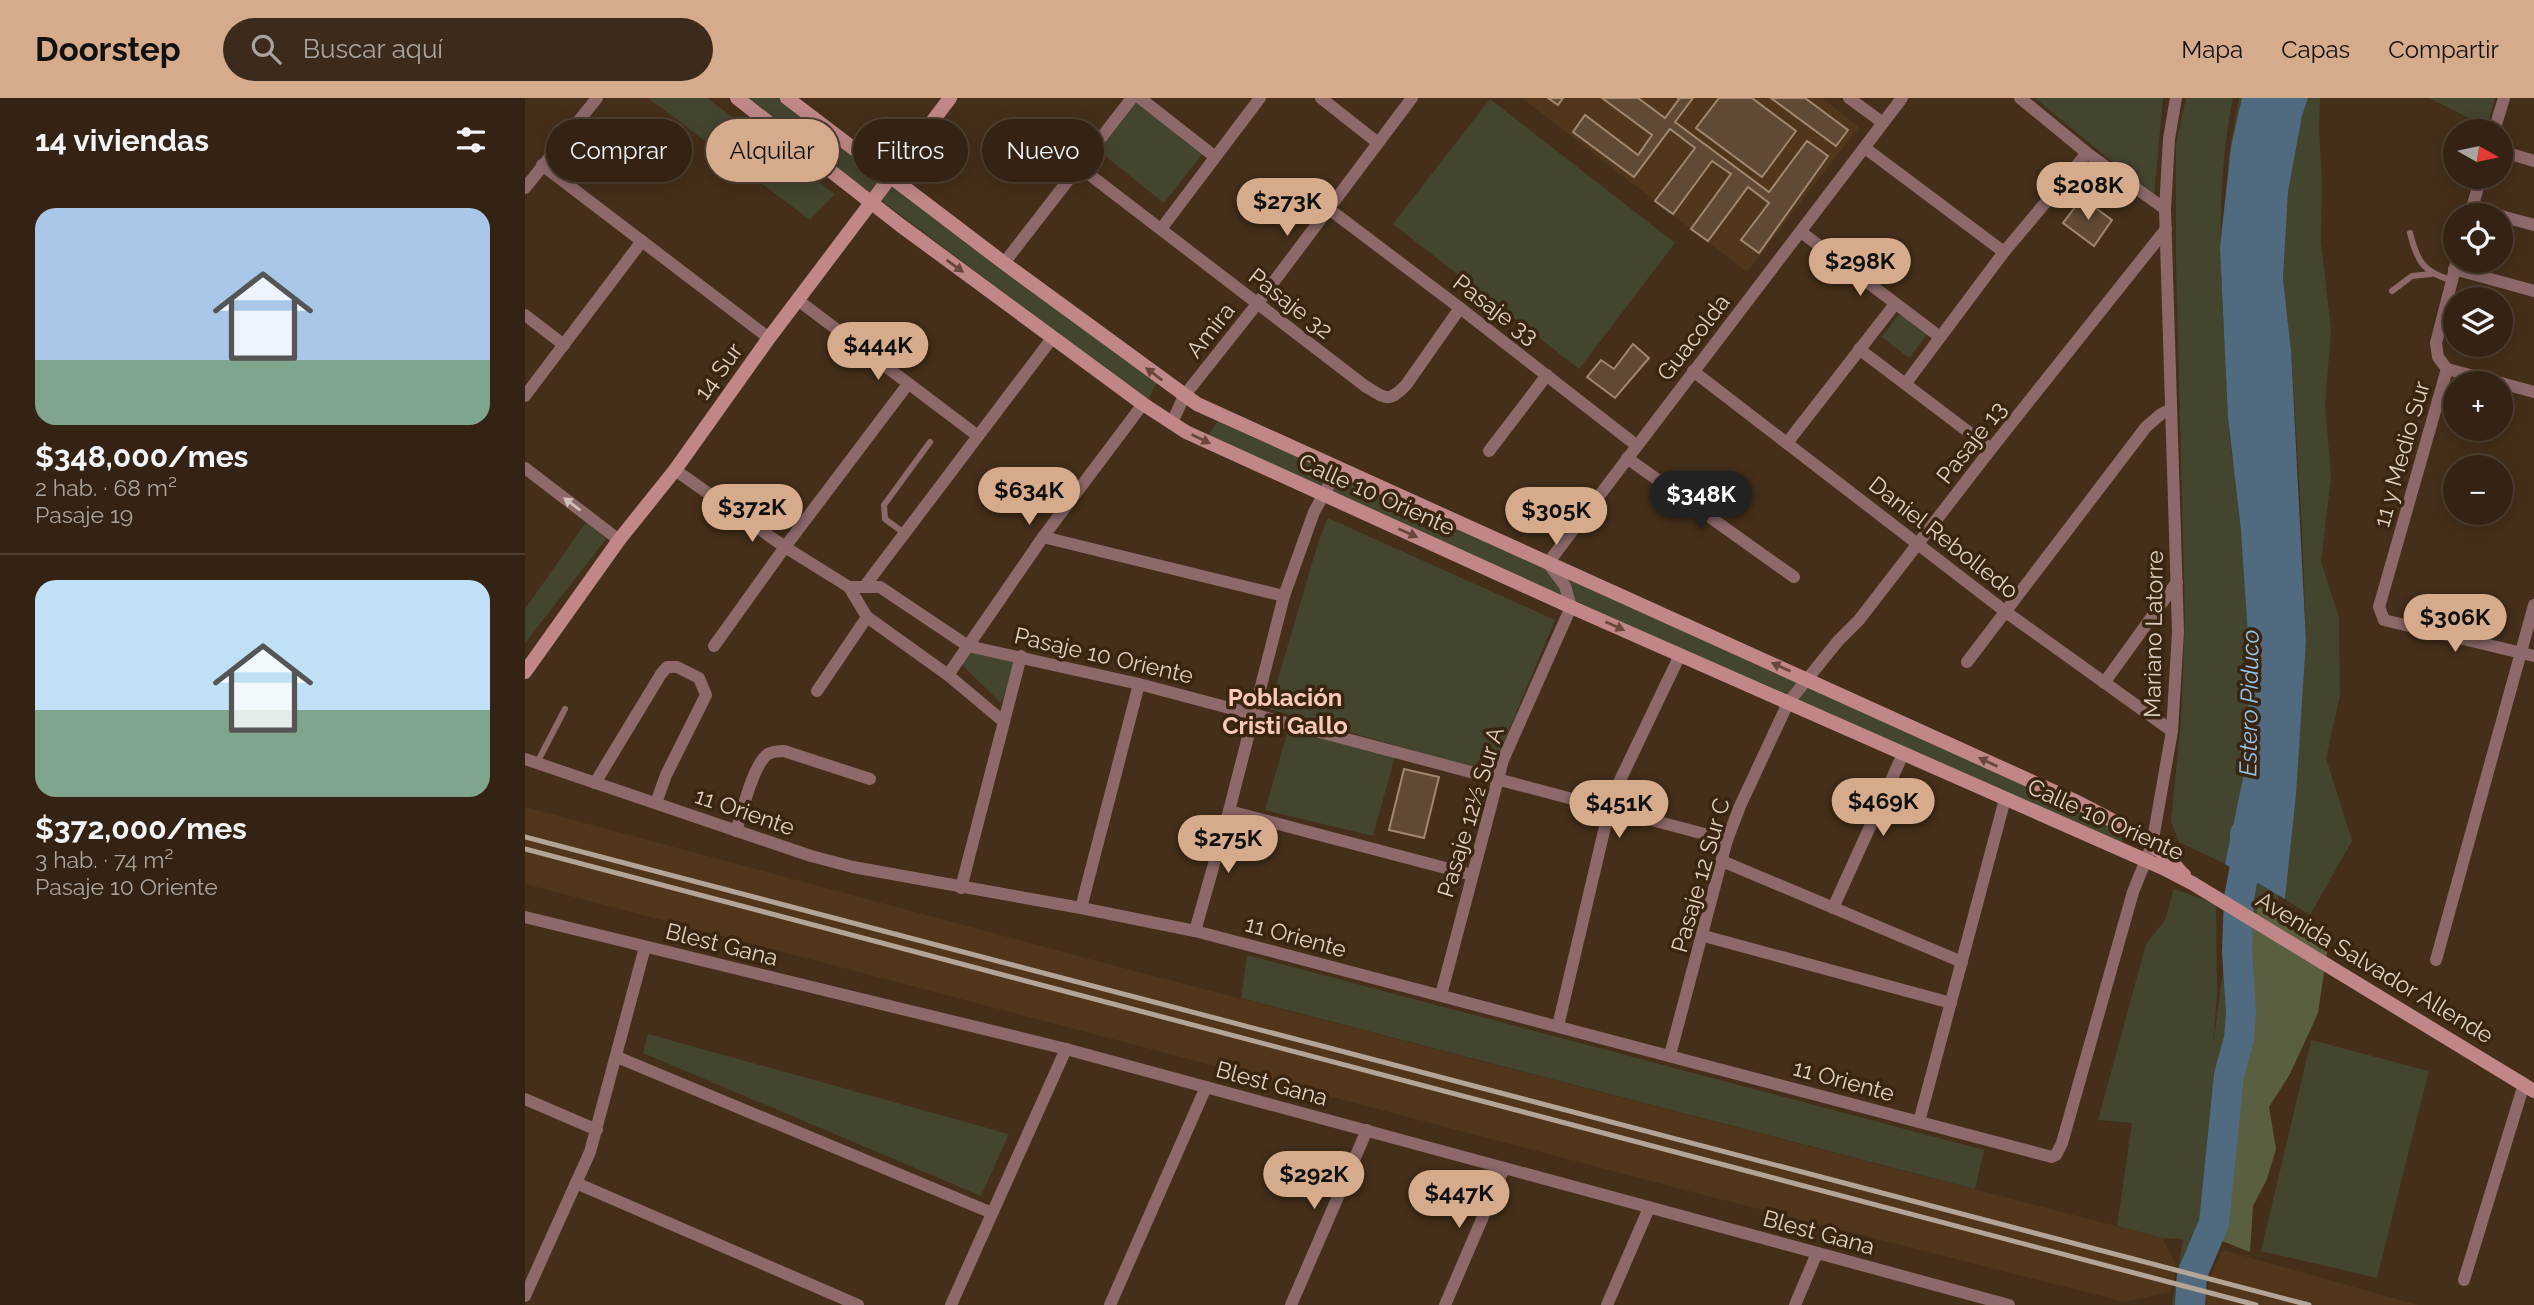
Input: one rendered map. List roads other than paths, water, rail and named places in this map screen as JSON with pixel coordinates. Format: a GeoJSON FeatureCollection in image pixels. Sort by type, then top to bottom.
{"type":"FeatureCollection","features":[{"type":"Feature","properties":{"kind":"main road","name":"Calle 10 Oriente"},"geometry":{"type":"LineString","coordinates":[[737,98],[900,225],[1172,424],[1571,607],[2192,883]]}},
{"type":"Feature","properties":{"kind":"main road","name":"Calle 10 Oriente"},"geometry":{"type":"LineString","coordinates":[[787,98],[853,148]]}},
{"type":"Feature","properties":{"kind":"main road","name":"14 Sur"},"geometry":{"type":"LineString","coordinates":[[934,119],[950,98]]}},
{"type":"Feature","properties":{"kind":"main road","name":"14 Sur"},"geometry":{"type":"LineString","coordinates":[[525,672],[619,540],[675,470],[886,182]]}},
{"type":"Feature","properties":{"kind":"main road","name":"Calle 10 Oriente"},"geometry":{"type":"LineString","coordinates":[[898,182],[1184,396],[1218,415],[2077,802],[2118,823],[2152,845],[2172,861],[2192,883]]}},
{"type":"Feature","properties":{"kind":"main road","name":"Avenida Salvador Allende"},"geometry":{"type":"LineString","coordinates":[[2192,883],[2529,1088]]}},
{"type":"Feature","properties":{"kind":"street"},"geometry":{"type":"LineString","coordinates":[[525,188],[597,98]]}},
{"type":"Feature","properties":{"kind":"street"},"geometry":{"type":"LineString","coordinates":[[1104,132],[1132,98]]}},
{"type":"Feature","properties":{"kind":"street"},"geometry":{"type":"LineString","coordinates":[[1140,98],[1214,156]]}},
{"type":"Feature","properties":{"kind":"street"},"geometry":{"type":"LineString","coordinates":[[1161,229],[1260,98]]}},
{"type":"Feature","properties":{"kind":"street"},"geometry":{"type":"LineString","coordinates":[[1321,98],[1378,143]]}},
{"type":"Feature","properties":{"kind":"street","name":"Amira"},"geometry":{"type":"LineString","coordinates":[[1172,424],[1184,396],[1412,98]]}},
{"type":"Feature","properties":{"kind":"street"},"geometry":{"type":"LineString","coordinates":[[1849,98],[1883,123]]}},
{"type":"Feature","properties":{"kind":"street","name":"Guacolda"},"geometry":{"type":"LineString","coordinates":[[1548,563],[1902,98]]}},
{"type":"Feature","properties":{"kind":"street"},"geometry":{"type":"LineString","coordinates":[[2020,98],[2087,153],[2165,209]]}},
{"type":"Feature","properties":{"kind":"street","name":"Mariano Latorre"},"geometry":{"type":"LineString","coordinates":[[2056,1155],[2062,1143],[2133,891],[2152,845],[2172,731],[2178,632],[2165,209],[2169,139],[2176,98]]}},
{"type":"Feature","properties":{"kind":"street"},"geometry":{"type":"LineString","coordinates":[[2498,119],[2504,98]]}},
{"type":"Feature","properties":{"kind":"street"},"geometry":{"type":"LineString","coordinates":[[1865,148],[2004,252]]}},
{"type":"Feature","properties":{"kind":"street"},"geometry":{"type":"LineString","coordinates":[[1906,383],[2004,252],[2087,153]]}},
{"type":"Feature","properties":{"kind":"street"},"geometry":{"type":"LineString","coordinates":[[2513,155],[2534,161]]}},
{"type":"Feature","properties":{"kind":"street"},"geometry":{"type":"LineString","coordinates":[[542,165],[769,338]]}},
{"type":"Feature","properties":{"kind":"street"},"geometry":{"type":"LineString","coordinates":[[1004,263],[1064,182]]}},
{"type":"Feature","properties":{"kind":"street","name":"Pasaje 32"},"geometry":{"type":"LineString","coordinates":[[1099,182],[1365,386],[1389,399],[1396,396],[1415,374],[1460,307]]}},
{"type":"Feature","properties":{"kind":"street","name":"Pasaje 33"},"geometry":{"type":"LineString","coordinates":[[1329,209],[1460,307],[1636,445]]}},
{"type":"Feature","properties":{"kind":"street"},"geometry":{"type":"LineString","coordinates":[[2513,219],[2534,225]]}},
{"type":"Feature","properties":{"kind":"street","name":"Pasaje 13"},"geometry":{"type":"LineString","coordinates":[[1809,680],[2166,229]]}},
{"type":"Feature","properties":{"kind":"street"},"geometry":{"type":"LineString","coordinates":[[1801,232],[1940,337]]}},
{"type":"Feature","properties":{"kind":"street"},"geometry":{"type":"LineString","coordinates":[[525,396],[642,241]]}},
{"type":"Feature","properties":{"kind":"street","name":"11 y Medio Sur"},"geometry":{"type":"LineString","coordinates":[[2453,273],[2436,342],[2438,357],[2447,369],[2379,607],[2384,620],[2527,654]]}},
{"type":"Feature","properties":{"kind":"street"},"geometry":{"type":"LineString","coordinates":[[2465,273],[2534,291]]}},
{"type":"Feature","properties":{"kind":"street"},"geometry":{"type":"LineString","coordinates":[[799,301],[978,436]]}},
{"type":"Feature","properties":{"kind":"street"},"geometry":{"type":"LineString","coordinates":[[1787,443],[1895,304]]}},
{"type":"Feature","properties":{"kind":"street"},"geometry":{"type":"LineString","coordinates":[[525,315],[564,345]]}},
{"type":"Feature","properties":{"kind":"street"},"geometry":{"type":"LineString","coordinates":[[864,587],[1053,337]]}},
{"type":"Feature","properties":{"kind":"street"},"geometry":{"type":"LineString","coordinates":[[1859,349],[1990,449]]}},
{"type":"Feature","properties":{"kind":"street"},"geometry":{"type":"LineString","coordinates":[[2447,369],[2455,371]]}},
{"type":"Feature","properties":{"kind":"street","name":"Daniel Rebolledo"},"geometry":{"type":"LineString","coordinates":[[1693,371],[2006,612],[2172,731]]}},
{"type":"Feature","properties":{"kind":"street"},"geometry":{"type":"LineString","coordinates":[[1489,451],[1547,375]]}},
{"type":"Feature","properties":{"kind":"street"},"geometry":{"type":"LineString","coordinates":[[713,646],[908,384]]}},
{"type":"Feature","properties":{"kind":"street"},"geometry":{"type":"LineString","coordinates":[[2513,386],[2534,392]]}},
{"type":"Feature","properties":{"kind":"street"},"geometry":{"type":"LineString","coordinates":[[948,675],[1043,537],[1143,404]]}},
{"type":"Feature","properties":{"kind":"street"},"geometry":{"type":"LineString","coordinates":[[1967,662],[2146,427],[2171,409]]}},
{"type":"Feature","properties":{"kind":"street"},"geometry":{"type":"LineString","coordinates":[[1627,457],[1794,577]]}},
{"type":"Feature","properties":{"kind":"street"},"geometry":{"type":"LineString","coordinates":[[525,468],[619,540]]}},
{"type":"Feature","properties":{"kind":"street"},"geometry":{"type":"LineString","coordinates":[[1195,931],[1284,596],[1310,522],[1338,469]]}},
{"type":"Feature","properties":{"kind":"street"},"geometry":{"type":"LineString","coordinates":[[675,470],[785,547],[849,587],[867,617],[948,675],[1004,722]]}},
{"type":"Feature","properties":{"kind":"street"},"geometry":{"type":"LineString","coordinates":[[1043,537],[1284,596]]}},
{"type":"Feature","properties":{"kind":"street"},"geometry":{"type":"LineString","coordinates":[[1548,563],[1565,586],[1571,607]]}},
{"type":"Feature","properties":{"kind":"street"},"geometry":{"type":"LineString","coordinates":[[2104,683],[2177,582]]}},
{"type":"Feature","properties":{"kind":"street","name":"Pasaje 10 Oriente"},"geometry":{"type":"LineString","coordinates":[[849,587],[880,587],[968,646],[1021,656],[1254,713],[1727,841]]}},
{"type":"Feature","properties":{"kind":"street"},"geometry":{"type":"LineString","coordinates":[[2435,960],[2527,654],[2534,605]]}},
{"type":"Feature","properties":{"kind":"street","name":"Pasaje 12½ Sur A"},"geometry":{"type":"LineString","coordinates":[[1441,995],[1497,780],[1509,745],[1571,607]]}},
{"type":"Feature","properties":{"kind":"street"},"geometry":{"type":"LineString","coordinates":[[817,691],[867,617]]}},
{"type":"Feature","properties":{"kind":"street"},"geometry":{"type":"LineString","coordinates":[[1558,1026],[1608,810],[1617,785],[1680,655]]}},
{"type":"Feature","properties":{"kind":"street"},"geometry":{"type":"LineString","coordinates":[[961,888],[1021,656]]}},
{"type":"Feature","properties":{"kind":"street"},"geometry":{"type":"LineString","coordinates":[[595,783],[661,674],[667,667],[677,667],[699,678],[706,695],[669,766],[656,803]]}},
{"type":"Feature","properties":{"kind":"street","name":"Pasaje 12 Sur C"},"geometry":{"type":"LineString","coordinates":[[1670,1055],[1727,841],[1740,806],[1789,703],[1809,680]]}},
{"type":"Feature","properties":{"kind":"street"},"geometry":{"type":"LineString","coordinates":[[1081,908],[1139,684]]}},
{"type":"Feature","properties":{"kind":"street"},"geometry":{"type":"LineString","coordinates":[[736,831],[758,766],[768,754],[775,751],[784,751],[870,779]]}},
{"type":"Feature","properties":{"kind":"street"},"geometry":{"type":"LineString","coordinates":[[1833,908],[1903,754]]}},
{"type":"Feature","properties":{"kind":"street","name":"11 Oriente"},"geometry":{"type":"LineString","coordinates":[[531,761],[811,856],[853,867],[1195,931],[2046,1157],[2056,1155]]}},
{"type":"Feature","properties":{"kind":"street"},"geometry":{"type":"LineString","coordinates":[[1919,1122],[2005,799]]}},
{"type":"Feature","properties":{"kind":"street"},"geometry":{"type":"LineString","coordinates":[[1229,811],[1472,875]]}},
{"type":"Feature","properties":{"kind":"street"},"geometry":{"type":"LineString","coordinates":[[1722,861],[1962,962]]}},
{"type":"Feature","properties":{"kind":"street","name":"Blest Gana"},"geometry":{"type":"LineString","coordinates":[[525,917],[1066,1049],[2007,1304]]}},
{"type":"Feature","properties":{"kind":"street"},"geometry":{"type":"LineString","coordinates":[[1703,936],[1951,1003]]}},
{"type":"Feature","properties":{"kind":"street"},"geometry":{"type":"LineString","coordinates":[[525,1296],[597,1130],[645,947]]}},
{"type":"Feature","properties":{"kind":"street"},"geometry":{"type":"LineString","coordinates":[[951,1305],[1066,1049]]}},
{"type":"Feature","properties":{"kind":"street"},"geometry":{"type":"LineString","coordinates":[[617,1057],[992,1213]]}},
{"type":"Feature","properties":{"kind":"street"},"geometry":{"type":"LineString","coordinates":[[1110,1305],[1206,1087]]}},
{"type":"Feature","properties":{"kind":"street"},"geometry":{"type":"LineString","coordinates":[[2464,1280],[2529,1088]]}},
{"type":"Feature","properties":{"kind":"street"},"geometry":{"type":"LineString","coordinates":[[525,1099],[597,1130]]}},
{"type":"Feature","properties":{"kind":"street"},"geometry":{"type":"LineString","coordinates":[[1291,1305],[1367,1130]]}},
{"type":"Feature","properties":{"kind":"street"},"geometry":{"type":"LineString","coordinates":[[1445,1305],[1504,1168]]}},
{"type":"Feature","properties":{"kind":"street"},"geometry":{"type":"LineString","coordinates":[[576,1183],[857,1305]]}},
{"type":"Feature","properties":{"kind":"street"},"geometry":{"type":"LineString","coordinates":[[1607,1305],[1649,1208]]}},
{"type":"Feature","properties":{"kind":"street"},"geometry":{"type":"LineString","coordinates":[[1795,1305],[1817,1253]]}},
{"type":"Feature","properties":{"kind":"lane"},"geometry":{"type":"LineString","coordinates":[[2410,233],[2419,258],[2431,274]]}},
{"type":"Feature","properties":{"kind":"lane"},"geometry":{"type":"LineString","coordinates":[[2392,291],[2412,276],[2443,272]]}},
{"type":"Feature","properties":{"kind":"lane"},"geometry":{"type":"LineString","coordinates":[[904,533],[885,519],[884,505],[930,442]]}},
{"type":"Feature","properties":{"kind":"lane"},"geometry":{"type":"LineString","coordinates":[[531,761],[565,709]]}},
{"type":"Feature","properties":{"kind":"water"},"geometry":{"type":"Polygon","coordinates":[[[2242,98],[2308,98],[2302,116],[2288,192],[2283,279],[2291,350],[2306,641],[2296,794],[2285,899],[2225,864],[2248,754],[2249,652],[2241,530],[2228,418],[2220,247],[2231,147],[2242,98]]]}},
{"type":"Feature","properties":{"kind":"waterway","name":"Estero Piduco"},"geometry":{"type":"LineString","coordinates":[[2190,1305],[2192,1275],[2214,1223],[2229,1075],[2239,1039],[2241,1012],[2237,951],[2239,898],[2246,861],[2245,834]]}},
{"type":"Feature","properties":{"kind":"railway"},"geometry":{"type":"LineString","coordinates":[[525,837],[2309,1305]]}},
{"type":"Feature","properties":{"kind":"railway"},"geometry":{"type":"LineString","coordinates":[[525,849],[2256,1305]]}},
{"type":"Feature","properties":{"kind":"district","name":"Población Cristi Gallo"},"geometry":{"type":"Point","coordinates":[1285,711]}}]}
